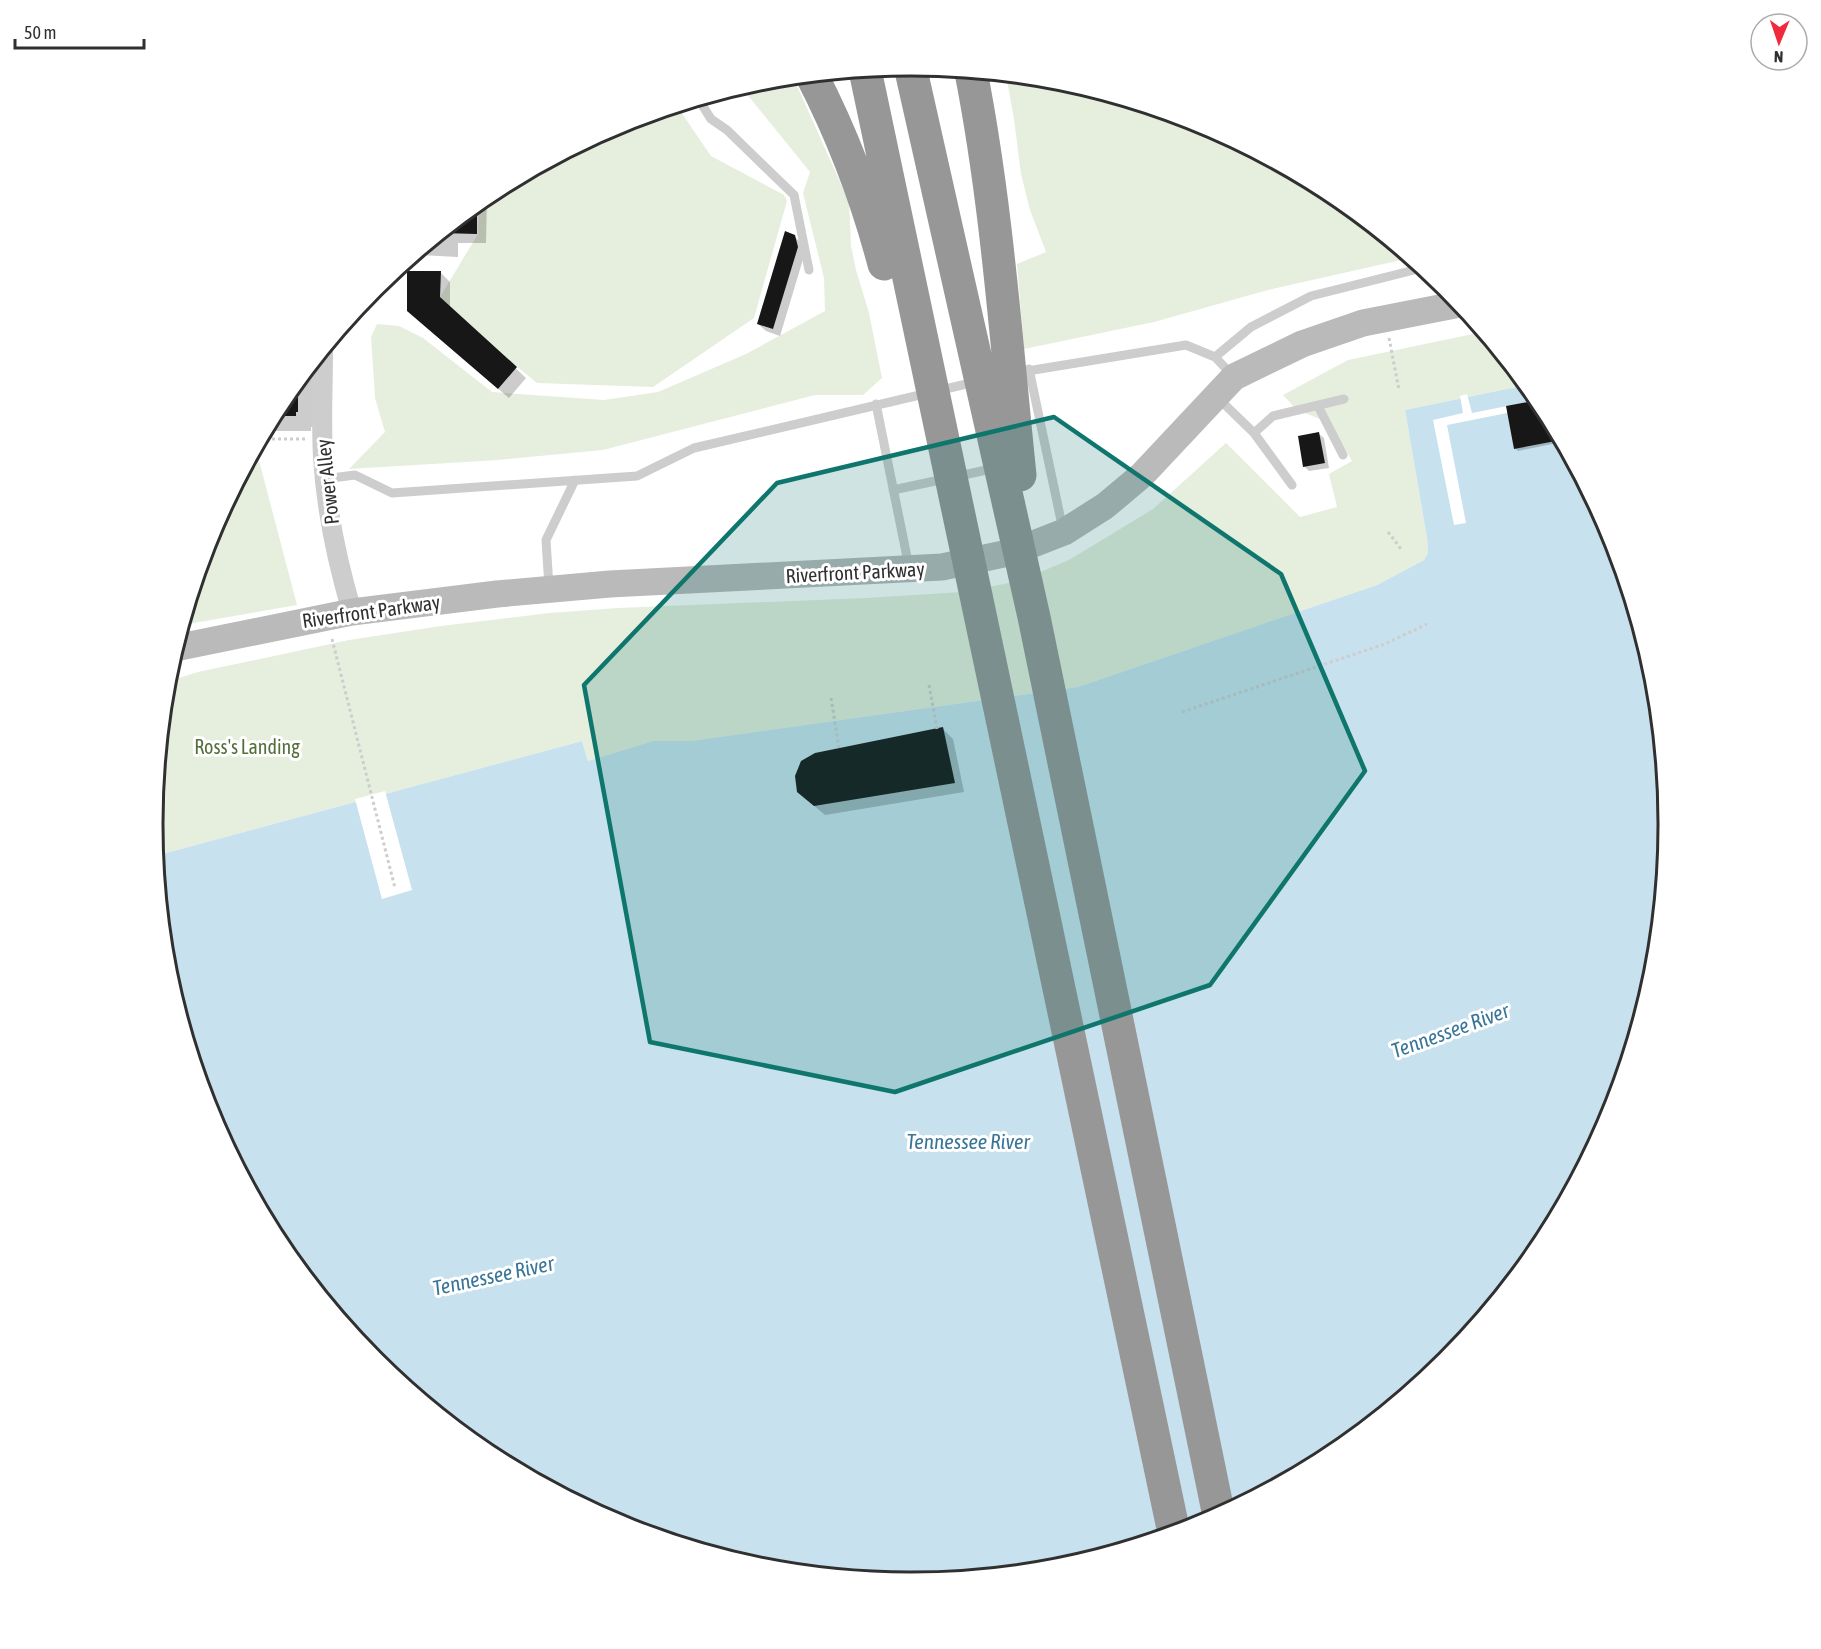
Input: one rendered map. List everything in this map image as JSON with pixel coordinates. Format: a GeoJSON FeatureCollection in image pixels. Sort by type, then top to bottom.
{"type":"FeatureCollection","features":[{"type":"Feature","properties":{"kind":"highway"},"geometry":{"type":"LineString","coordinates":[[911,76],[1034,617],[1217,1506]]}},
{"type":"Feature","properties":{"kind":"highway"},"geometry":{"type":"LineString","coordinates":[[866,78],[895,264],[982,628],[1172,1525]]}},
{"type":"Feature","properties":{"kind":"highway"},"geometry":{"type":"LineString","coordinates":[[972,79],[996,246],[1034,617]]}},
{"type":"Feature","properties":{"kind":"highway"},"geometry":{"type":"LineString","coordinates":[[816,83],[832,114],[871,216],[895,264]]}},
{"type":"Feature","properties":{"kind":"highway"},"geometry":{"type":"LineString","coordinates":[[1135,1344],[1157,1531]]}},
{"type":"Feature","properties":{"kind":"main road","name":"Riverfront Parkway"},"geometry":{"type":"LineString","coordinates":[[185,646],[352,612],[497,594],[610,584],[942,567],[1013,552],[1064,532],[1105,506],[1142,475],[1225,387],[1302,344],[1353,326],[1449,306]]}},
{"type":"Feature","properties":{"kind":"street","name":"Power Alley"},"geometry":{"type":"LineString","coordinates":[[323,362],[324,479],[337,555],[352,612]]}},
{"type":"Feature","properties":{"kind":"lane"},"geometry":{"type":"LineString","coordinates":[[703,106],[711,119],[727,130],[794,195],[810,270]]}},
{"type":"Feature","properties":{"kind":"lane"},"geometry":{"type":"LineString","coordinates":[[1215,357],[1251,327],[1311,296],[1413,270]]}},
{"type":"Feature","properties":{"kind":"lane"},"geometry":{"type":"LineString","coordinates":[[996,377],[1029,369],[1186,345],[1215,357],[1225,387],[1254,433],[1292,485]]}},
{"type":"Feature","properties":{"kind":"lane"},"geometry":{"type":"LineString","coordinates":[[1029,369],[1064,532]]}},
{"type":"Feature","properties":{"kind":"lane"},"geometry":{"type":"LineString","coordinates":[[324,479],[355,475],[392,493],[637,476],[694,448],[986,379]]}},
{"type":"Feature","properties":{"kind":"lane"},"geometry":{"type":"LineString","coordinates":[[1254,433],[1273,416],[1344,399]]}},
{"type":"Feature","properties":{"kind":"lane"},"geometry":{"type":"LineString","coordinates":[[876,404],[909,569]]}},
{"type":"Feature","properties":{"kind":"lane"},"geometry":{"type":"LineString","coordinates":[[1318,406],[1343,455]]}},
{"type":"Feature","properties":{"kind":"lane"},"geometry":{"type":"LineString","coordinates":[[1037,459],[1048,456]]}},
{"type":"Feature","properties":{"kind":"lane"},"geometry":{"type":"LineString","coordinates":[[893,490],[1026,461]]}},
{"type":"Feature","properties":{"kind":"lane"},"geometry":{"type":"LineString","coordinates":[[549,589],[546,540],[575,480]]}},
{"type":"Feature","properties":{"kind":"path"},"geometry":{"type":"LineString","coordinates":[[1389,336],[1399,390]]}},
{"type":"Feature","properties":{"kind":"path"},"geometry":{"type":"LineString","coordinates":[[270,439],[322,439]]}},
{"type":"Feature","properties":{"kind":"path"},"geometry":{"type":"LineString","coordinates":[[1388,532],[1401,549]]}},
{"type":"Feature","properties":{"kind":"path"},"geometry":{"type":"LineString","coordinates":[[1182,712],[1385,644],[1427,624]]}},
{"type":"Feature","properties":{"kind":"path"},"geometry":{"type":"LineString","coordinates":[[330,631],[395,888]]}},
{"type":"Feature","properties":{"kind":"path"},"geometry":{"type":"LineString","coordinates":[[929,685],[937,729]]}},
{"type":"Feature","properties":{"kind":"path"},"geometry":{"type":"LineString","coordinates":[[831,698],[839,748]]}},
{"type":"Feature","properties":{"kind":"highlighted area"},"geometry":{"type":"Polygon","coordinates":[[[1054,417],[1281,574],[1365,771],[1210,985],[895,1092],[650,1042],[584,685],[777,483],[1054,417]]]}},
{"type":"Feature","properties":{"kind":"green space"},"geometry":{"type":"Polygon","coordinates":[[[1007,83],[1104,102],[1151,116],[1197,133],[1285,177],[1366,231],[1401,260],[1268,290],[1154,322],[1024,349],[1017,264],[1046,252],[1030,210],[1021,174],[1007,83]]]}},
{"type":"Feature","properties":{"kind":"green space"},"geometry":{"type":"Polygon","coordinates":[[[797,86],[849,202],[851,246],[869,313],[882,378],[863,395],[815,395],[603,450],[498,460],[349,469],[385,432],[375,398],[371,337],[377,324],[399,326],[423,338],[492,392],[604,400],[658,392],[746,354],[825,311],[824,278],[803,193],[810,172],[748,95],[797,86]]]}},
{"type":"Feature","properties":{"kind":"green space"},"geometry":{"type":"Polygon","coordinates":[[[681,113],[711,156],[784,195],[787,201],[754,318],[653,387],[537,383],[510,361],[440,297],[478,234],[479,214],[536,177],[624,133],[681,113]]]}},
{"type":"Feature","properties":{"kind":"green space","name":"Ross's Landing"},"geometry":{"type":"Polygon","coordinates":[[[1475,334],[1517,387],[1405,410],[1428,553],[1424,560],[1377,585],[1078,687],[691,741],[653,741],[588,761],[582,741],[163,854],[164,776],[177,679],[198,672],[349,640],[549,613],[962,592],[1019,581],[1069,560],[1153,509],[1226,443],[1300,517],[1337,507],[1329,474],[1352,461],[1330,423],[1297,410],[1283,395],[1348,360],[1475,334]]]}},
{"type":"Feature","properties":{"kind":"green space"},"geometry":{"type":"Polygon","coordinates":[[[259,459],[297,605],[190,624],[219,538],[259,459]]]}},
{"type":"Feature","properties":{"kind":"water","name":"Tennessee River"},"geometry":{"type":"Polygon","coordinates":[[[1517,387],[1558,451],[1602,538],[1633,631],[1652,727],[1657,776],[1658,824],[1657,873],[1644,970],[1619,1065],[1602,1111],[1558,1198],[1504,1280],[1473,1318],[1404,1387],[1366,1418],[1284,1472],[1197,1516],[1151,1533],[1104,1547],[1008,1566],[959,1571],[862,1571],[813,1566],[717,1547],[624,1516],[580,1495],[536,1472],[455,1418],[417,1387],[348,1318],[289,1240],[263,1198],[219,1111],[188,1018],[177,970],[169,922],[163,854],[582,741],[588,761],[653,741],[691,741],[1078,687],[1377,585],[1424,560],[1428,553],[1405,410],[1517,387]]]}},
{"type":"Feature","properties":{"kind":"pier"},"geometry":{"type":"Polygon","coordinates":[[[1467,394],[1472,413],[1527,402],[1531,408],[1447,425],[1466,523],[1454,525],[1433,420],[1463,413],[1460,396],[1467,394]]]}},
{"type":"Feature","properties":{"kind":"pier"},"geometry":{"type":"Polygon","coordinates":[[[385,791],[412,890],[382,899],[355,799],[385,791]]]}},
{"type":"Feature","properties":{"kind":"building"},"geometry":{"type":"Polygon","coordinates":[[[477,216],[477,234],[452,233],[477,216]]]}},
{"type":"Feature","properties":{"kind":"building"},"geometry":{"type":"Polygon","coordinates":[[[785,231],[795,235],[798,247],[773,329],[757,324],[785,231]]]}},
{"type":"Feature","properties":{"kind":"building"},"geometry":{"type":"Polygon","coordinates":[[[441,271],[440,297],[517,367],[498,389],[407,311],[407,272],[441,271]]]}},
{"type":"Feature","properties":{"kind":"building"},"geometry":{"type":"Polygon","coordinates":[[[298,396],[298,412],[296,416],[285,416],[298,396]]]}},
{"type":"Feature","properties":{"kind":"building"},"geometry":{"type":"Polygon","coordinates":[[[1527,402],[1552,442],[1514,449],[1506,406],[1527,402]]]}},
{"type":"Feature","properties":{"kind":"building"},"geometry":{"type":"Polygon","coordinates":[[[1319,432],[1325,463],[1303,467],[1298,436],[1319,432]]]}},
{"type":"Feature","properties":{"kind":"building"},"geometry":{"type":"Polygon","coordinates":[[[943,727],[955,783],[814,806],[797,792],[795,776],[801,761],[815,753],[943,727]]]}}]}
